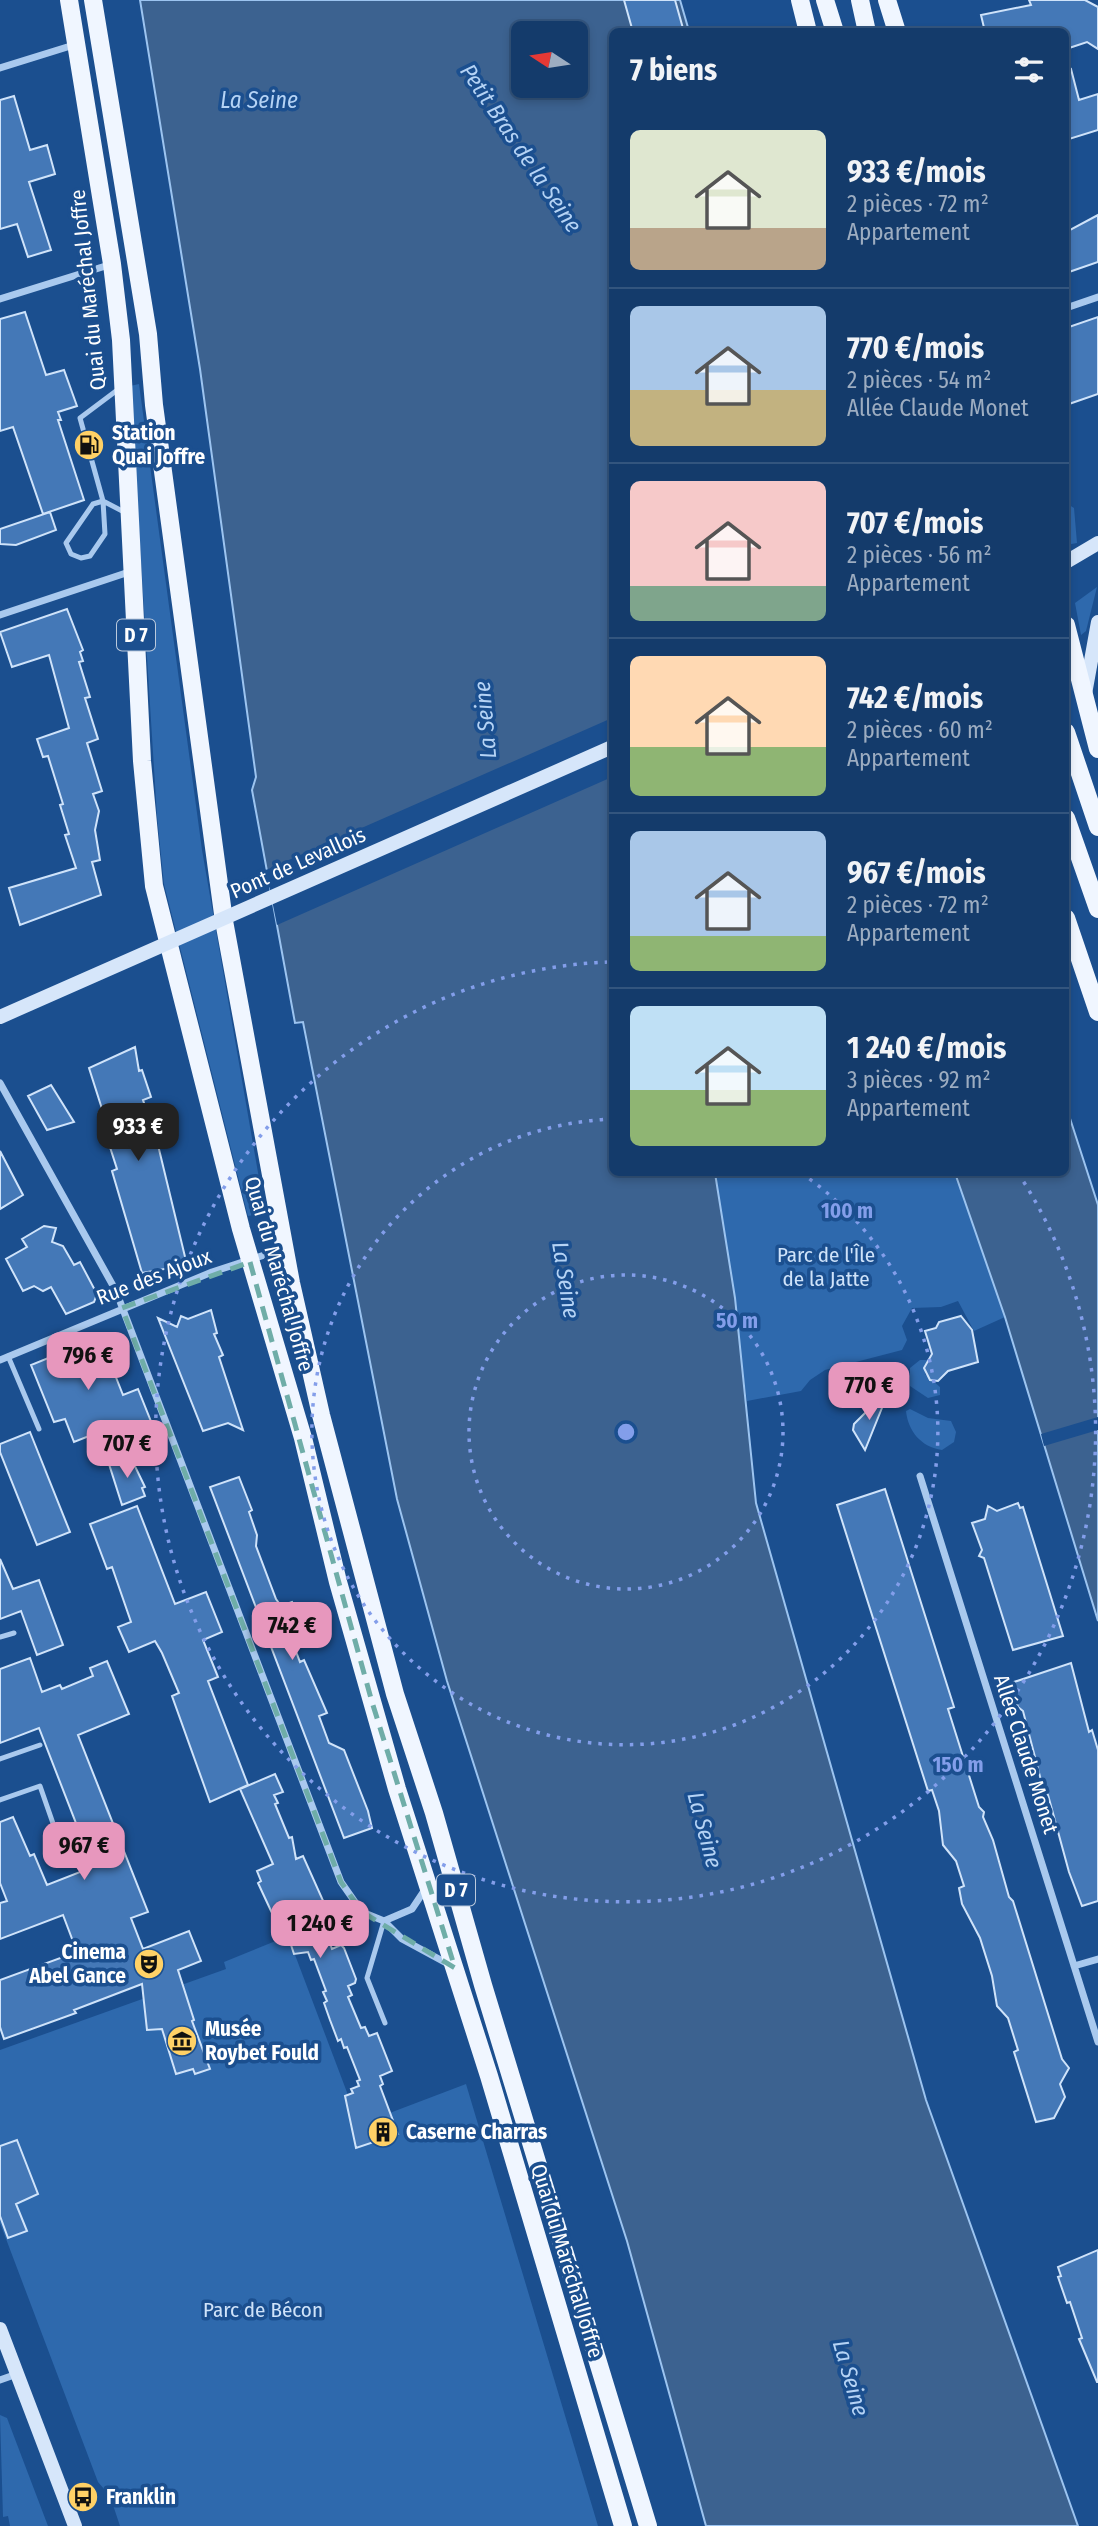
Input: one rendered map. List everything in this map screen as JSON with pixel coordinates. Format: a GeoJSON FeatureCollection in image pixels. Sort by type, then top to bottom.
{"type":"FeatureCollection","features":[{"type":"Feature","properties":{"kind":"main road","name":"Quai du Maréchal Joffre"},"geometry":{"type":"LineString","coordinates":[[69,0],[112,264],[123,386],[142,761],[154,886],[250,1262],[303,1438],[338,1582],[397,1789],[455,1968],[623,2526]]}},
{"type":"Feature","properties":{"kind":"main road","name":"Quai du Maréchal Joffre"},"geometry":{"type":"LineString","coordinates":[[93,0],[148,334],[159,444],[224,921],[284,1249],[321,1415],[395,1695],[434,1813],[483,1984],[648,2526]]}},
{"type":"Feature","properties":{"kind":"main road"},"geometry":{"type":"LineString","coordinates":[[800,0],[807,28]]}},
{"type":"Feature","properties":{"kind":"main road"},"geometry":{"type":"LineString","coordinates":[[825,0],[834,28]]}},
{"type":"Feature","properties":{"kind":"main road"},"geometry":{"type":"LineString","coordinates":[[860,0],[866,28]]}},
{"type":"Feature","properties":{"kind":"main road"},"geometry":{"type":"LineString","coordinates":[[887,0],[896,28]]}},
{"type":"Feature","properties":{"kind":"main road"},"geometry":{"type":"LineString","coordinates":[[1069,560],[1098,542]]}},
{"type":"Feature","properties":{"kind":"main road"},"geometry":{"type":"LineString","coordinates":[[1084,698],[1098,622]]}},
{"type":"Feature","properties":{"kind":"main road"},"geometry":{"type":"LineString","coordinates":[[1069,636],[1098,749]]}},
{"type":"Feature","properties":{"kind":"main road"},"geometry":{"type":"LineString","coordinates":[[1069,741],[1098,827]]}},
{"type":"Feature","properties":{"kind":"main road","name":"Pont de Levallois"},"geometry":{"type":"LineString","coordinates":[[0,1017],[609,748]]}},
{"type":"Feature","properties":{"kind":"main road"},"geometry":{"type":"LineString","coordinates":[[1069,827],[1098,909]]}},
{"type":"Feature","properties":{"kind":"main road"},"geometry":{"type":"LineString","coordinates":[[1069,927],[1098,1012]]}},
{"type":"Feature","properties":{"kind":"main road"},"geometry":{"type":"LineString","coordinates":[[0,2329],[75,2526]]}},
{"type":"Feature","properties":{"kind":"street"},"geometry":{"type":"LineString","coordinates":[[0,68],[77,43]]}},
{"type":"Feature","properties":{"kind":"street"},"geometry":{"type":"LineString","coordinates":[[0,299],[112,264]]}},
{"type":"Feature","properties":{"kind":"street"},"geometry":{"type":"LineString","coordinates":[[1069,307],[1098,297]]}},
{"type":"Feature","properties":{"kind":"street"},"geometry":{"type":"LineString","coordinates":[[0,615],[133,570]]}},
{"type":"Feature","properties":{"kind":"street"},"geometry":{"type":"LineString","coordinates":[[1069,658],[1080,678]]}},
{"type":"Feature","properties":{"kind":"street"},"geometry":{"type":"LineString","coordinates":[[0,1083],[122,1308],[341,1882],[362,1912],[384,1921],[402,1939],[455,1968]]}},
{"type":"Feature","properties":{"kind":"street","name":"Rue des Ajoux"},"geometry":{"type":"LineString","coordinates":[[4,1358],[212,1272],[284,1249]]}},
{"type":"Feature","properties":{"kind":"street","name":"Allée Claude Monet"},"geometry":{"type":"LineString","coordinates":[[920,1476],[1098,2042]]}},
{"type":"Feature","properties":{"kind":"street"},"geometry":{"type":"LineString","coordinates":[[384,1921],[412,1909],[422,1898],[428,1881]]}},
{"type":"Feature","properties":{"kind":"street"},"geometry":{"type":"LineString","coordinates":[[1074,1966],[1098,1959]]}},
{"type":"Feature","properties":{"kind":"street"},"geometry":{"type":"LineString","coordinates":[[0,2380],[17,2374]]}},
{"type":"Feature","properties":{"kind":"lane"},"geometry":{"type":"LineString","coordinates":[[123,386],[80,418],[103,501],[105,534],[90,556],[81,558],[71,554],[66,543],[93,503],[103,501],[130,515]]}},
{"type":"Feature","properties":{"kind":"lane"},"geometry":{"type":"LineString","coordinates":[[4,1358],[38,1429]]}},
{"type":"Feature","properties":{"kind":"lane"},"geometry":{"type":"LineString","coordinates":[[0,1637],[14,1633]]}},
{"type":"Feature","properties":{"kind":"lane"},"geometry":{"type":"LineString","coordinates":[[0,1759],[40,1745]]}},
{"type":"Feature","properties":{"kind":"lane"},"geometry":{"type":"LineString","coordinates":[[0,1800],[40,1786],[64,1855]]}},
{"type":"Feature","properties":{"kind":"lane"},"geometry":{"type":"LineString","coordinates":[[384,1921],[367,1978],[386,2023]]}},
{"type":"Feature","properties":{"kind":"highlighted area"},"geometry":{"type":"Polygon","coordinates":[[[250,1262],[372,1702],[455,1968],[362,1912],[341,1882],[122,1308],[250,1262]]]}},
{"type":"Feature","properties":{"kind":"green space"},"geometry":{"type":"Polygon","coordinates":[[[139,384],[202,850],[265,1213],[248,1216],[164,884],[157,816],[130,386],[139,384]]]}},
{"type":"Feature","properties":{"kind":"green space"},"geometry":{"type":"Polygon","coordinates":[[[1069,505],[1074,508],[1077,543],[1069,544],[1069,505]]]}},
{"type":"Feature","properties":{"kind":"green space"},"geometry":{"type":"Polygon","coordinates":[[[1097,587],[1086,631],[1081,635],[1075,603],[1097,587]]]}},
{"type":"Feature","properties":{"kind":"green space","name":"Parc de l'Île de la Jatte"},"geometry":{"type":"Polygon","coordinates":[[[715,1176],[956,1176],[1005,1317],[974,1331],[958,1301],[941,1307],[912,1308],[902,1326],[907,1340],[902,1350],[825,1370],[810,1380],[801,1391],[747,1401],[715,1176]]]}},
{"type":"Feature","properties":{"kind":"green space"},"geometry":{"type":"Polygon","coordinates":[[[920,1360],[928,1360],[925,1374],[940,1387],[940,1395],[928,1398],[910,1386],[910,1368],[920,1360]]]}},
{"type":"Feature","properties":{"kind":"green space"},"geometry":{"type":"Polygon","coordinates":[[[910,1409],[928,1418],[951,1421],[956,1432],[954,1442],[942,1450],[922,1442],[907,1418],[906,1411],[910,1409]]]}},
{"type":"Feature","properties":{"kind":"green space","name":"Parc de Bécon"},"geometry":{"type":"Polygon","coordinates":[[[283,1938],[289,1939],[348,2095],[346,2096],[366,2122],[466,2084],[598,2526],[120,2526],[110,2496],[98,2482],[0,2223],[0,2050],[226,1969],[224,1962],[283,1938]]]}},
{"type":"Feature","properties":{"kind":"green space"},"geometry":{"type":"Polygon","coordinates":[[[0,2415],[7,2418],[48,2526],[10,2526],[8,2516],[3,2517],[0,2415]]]}},
{"type":"Feature","properties":{"kind":"water"},"geometry":{"type":"Polygon","coordinates":[[[140,0],[680,0],[688,28],[609,28],[609,1176],[715,1176],[735,1298],[756,1503],[926,2100],[1078,2526],[706,2526],[627,2241],[447,1681],[397,1499],[303,1022],[295,1023],[252,790],[256,777],[200,369],[140,0]]]}},
{"type":"Feature","properties":{"kind":"water"},"geometry":{"type":"Polygon","coordinates":[[[1069,1115],[1098,1205],[1098,1621],[1005,1317],[956,1176],[1069,1176],[1069,1115]]]}},
{"type":"Feature","properties":{"kind":"pier"},"geometry":{"type":"Polygon","coordinates":[[[609,719],[609,778],[277,925],[266,870],[609,719]]]}},
{"type":"Feature","properties":{"kind":"pier"},"geometry":{"type":"Polygon","coordinates":[[[1098,1417],[1098,1430],[1044,1446],[1041,1434],[1098,1417]]]}},
{"type":"Feature","properties":{"kind":"building"},"geometry":{"type":"Polygon","coordinates":[[[624,0],[675,0],[683,28],[632,28],[624,0]]]}},
{"type":"Feature","properties":{"kind":"building"},"geometry":{"type":"Polygon","coordinates":[[[1029,0],[1085,0],[1098,7],[1098,49],[1087,42],[1069,48],[1069,28],[984,28],[981,15],[1031,5],[1029,0]]]}},
{"type":"Feature","properties":{"kind":"building"},"geometry":{"type":"Polygon","coordinates":[[[1069,69],[1079,100],[1098,94],[1098,130],[1069,139],[1069,69]]]}},
{"type":"Feature","properties":{"kind":"building"},"geometry":{"type":"Polygon","coordinates":[[[14,96],[30,150],[47,145],[55,174],[29,182],[51,250],[28,257],[17,224],[0,229],[0,100],[14,96]]]}},
{"type":"Feature","properties":{"kind":"building"},"geometry":{"type":"Polygon","coordinates":[[[1098,215],[1098,262],[1069,272],[1069,230],[1098,215]]]}},
{"type":"Feature","properties":{"kind":"building"},"geometry":{"type":"Polygon","coordinates":[[[25,312],[46,375],[64,370],[77,406],[58,412],[61,420],[58,420],[84,500],[43,514],[13,427],[0,431],[0,319],[25,312]]]}},
{"type":"Feature","properties":{"kind":"building"},"geometry":{"type":"Polygon","coordinates":[[[1098,317],[1098,394],[1069,404],[1069,327],[1098,317]]]}},
{"type":"Feature","properties":{"kind":"building"},"geometry":{"type":"Polygon","coordinates":[[[50,512],[56,530],[16,545],[0,544],[0,529],[50,512]]]}},
{"type":"Feature","properties":{"kind":"building"},"geometry":{"type":"Polygon","coordinates":[[[67,609],[83,650],[80,652],[83,661],[79,662],[90,697],[85,698],[98,739],[87,743],[102,791],[93,794],[99,811],[95,830],[100,860],[92,862],[101,895],[20,925],[9,888],[76,868],[65,835],[69,834],[60,805],[63,804],[48,756],[43,757],[37,739],[69,728],[49,655],[12,667],[0,632],[67,609]]]}},
{"type":"Feature","properties":{"kind":"building"},"geometry":{"type":"Polygon","coordinates":[[[135,1047],[139,1071],[142,1070],[151,1097],[143,1100],[157,1141],[187,1265],[142,1273],[112,1171],[117,1169],[99,1113],[103,1112],[89,1068],[135,1047]]]}},
{"type":"Feature","properties":{"kind":"building"},"geometry":{"type":"Polygon","coordinates":[[[51,1085],[74,1122],[47,1130],[28,1096],[51,1085]]]}},
{"type":"Feature","properties":{"kind":"building"},"geometry":{"type":"Polygon","coordinates":[[[0,1151],[23,1195],[0,1209],[0,1151]]]}},
{"type":"Feature","properties":{"kind":"building"},"geometry":{"type":"Polygon","coordinates":[[[44,1226],[56,1228],[52,1242],[63,1246],[74,1265],[80,1262],[97,1294],[94,1302],[66,1314],[51,1287],[43,1291],[34,1286],[23,1291],[6,1259],[27,1247],[22,1239],[44,1226]]]}},
{"type":"Feature","properties":{"kind":"building"},"geometry":{"type":"Polygon","coordinates":[[[211,1310],[217,1333],[214,1334],[223,1355],[219,1357],[243,1430],[228,1423],[203,1431],[158,1318],[177,1327],[181,1316],[188,1319],[211,1310]]]}},
{"type":"Feature","properties":{"kind":"building"},"geometry":{"type":"Polygon","coordinates":[[[961,1316],[972,1330],[978,1362],[948,1371],[938,1381],[930,1380],[924,1368],[932,1354],[925,1331],[936,1328],[939,1322],[961,1316]]]}},
{"type":"Feature","properties":{"kind":"building"},"geometry":{"type":"Polygon","coordinates":[[[100,1337],[123,1395],[138,1389],[152,1424],[127,1434],[122,1423],[74,1442],[65,1419],[54,1422],[31,1365],[100,1337]]]}},
{"type":"Feature","properties":{"kind":"building"},"geometry":{"type":"Polygon","coordinates":[[[890,1388],[865,1450],[853,1430],[854,1424],[890,1388]]]}},
{"type":"Feature","properties":{"kind":"building"},"geometry":{"type":"Polygon","coordinates":[[[30,1432],[70,1532],[37,1545],[0,1452],[0,1444],[30,1432]]]}},
{"type":"Feature","properties":{"kind":"building"},"geometry":{"type":"Polygon","coordinates":[[[130,1456],[145,1487],[142,1488],[145,1496],[122,1505],[109,1464],[130,1456]]]}},
{"type":"Feature","properties":{"kind":"building"},"geometry":{"type":"Polygon","coordinates":[[[239,1477],[252,1510],[249,1512],[257,1535],[256,1546],[276,1599],[281,1606],[292,1602],[299,1620],[287,1628],[300,1662],[304,1660],[327,1713],[319,1716],[329,1743],[344,1750],[368,1811],[372,1828],[344,1838],[210,1487],[239,1477]]]}},
{"type":"Feature","properties":{"kind":"building"},"geometry":{"type":"Polygon","coordinates":[[[885,1489],[954,1707],[948,1709],[979,1807],[984,1812],[983,1817],[993,1840],[1009,1897],[1013,1901],[1062,2059],[1069,2068],[1060,2084],[1065,2097],[1054,2118],[1036,2122],[1014,2052],[1018,2050],[1008,2018],[997,2006],[992,1976],[980,1938],[962,1904],[959,1888],[964,1886],[956,1861],[943,1845],[939,1811],[932,1790],[928,1791],[837,1505],[885,1489]]]}},
{"type":"Feature","properties":{"kind":"building"},"geometry":{"type":"Polygon","coordinates":[[[1018,1503],[1020,1508],[1023,1507],[1063,1636],[1013,1650],[984,1558],[979,1556],[982,1550],[972,1523],[985,1519],[988,1506],[997,1511],[1018,1503]]]}},
{"type":"Feature","properties":{"kind":"building"},"geometry":{"type":"Polygon","coordinates":[[[137,1506],[175,1604],[206,1592],[222,1632],[203,1640],[218,1677],[208,1681],[248,1785],[210,1802],[172,1696],[179,1693],[162,1653],[155,1641],[129,1652],[118,1627],[131,1622],[112,1567],[107,1569],[90,1524],[137,1506]]]}},
{"type":"Feature","properties":{"kind":"building"},"geometry":{"type":"Polygon","coordinates":[[[0,1559],[13,1589],[39,1580],[63,1645],[37,1655],[21,1611],[0,1619],[0,1559]]]}},
{"type":"Feature","properties":{"kind":"building"},"geometry":{"type":"Polygon","coordinates":[[[30,1658],[42,1692],[60,1685],[62,1689],[93,1676],[90,1668],[107,1661],[129,1714],[78,1735],[148,1912],[131,1918],[143,1949],[189,1931],[201,1961],[178,1970],[194,2020],[192,2021],[210,2069],[195,2074],[193,2069],[176,2074],[162,2029],[147,2030],[142,1984],[74,2010],[76,2013],[4,2039],[0,2027],[0,1980],[77,1952],[63,1915],[0,1939],[0,1903],[7,1901],[0,1883],[0,1822],[13,1817],[30,1856],[34,1854],[47,1885],[93,1867],[39,1728],[0,1743],[0,1669],[30,1658]]]}},
{"type":"Feature","properties":{"kind":"building"},"geometry":{"type":"Polygon","coordinates":[[[1071,1663],[1089,1732],[1092,1730],[1098,1750],[1098,1901],[1082,1906],[1069,1872],[1048,1795],[1043,1788],[1023,1711],[1018,1707],[1011,1683],[1071,1663]]]}},
{"type":"Feature","properties":{"kind":"building"},"geometry":{"type":"Polygon","coordinates":[[[275,1774],[283,1792],[274,1795],[278,1803],[275,1804],[289,1838],[292,1837],[296,1859],[303,1856],[325,1905],[318,1912],[332,1949],[341,1945],[344,1948],[356,1979],[355,1983],[348,1986],[352,1995],[348,1997],[361,2028],[365,2027],[369,2036],[377,2033],[392,2071],[380,2076],[383,2084],[380,2086],[398,2134],[356,2148],[345,2096],[353,2093],[351,2089],[359,2086],[357,2081],[360,2080],[347,2047],[344,2048],[341,2039],[338,2041],[330,2020],[324,2003],[327,2001],[323,1992],[326,1991],[314,1959],[311,1960],[308,1952],[294,1954],[289,1939],[285,1941],[258,1883],[261,1881],[257,1871],[273,1864],[240,1789],[275,1774]]]}},
{"type":"Feature","properties":{"kind":"building"},"geometry":{"type":"Polygon","coordinates":[[[17,2140],[38,2194],[16,2204],[27,2231],[8,2238],[0,2216],[0,2146],[17,2140]]]}},
{"type":"Feature","properties":{"kind":"building"},"geometry":{"type":"Polygon","coordinates":[[[1098,2250],[1097,2382],[1079,2339],[1082,2338],[1058,2277],[1061,2276],[1058,2267],[1098,2250]]]}},
{"type":"Feature","properties":{"kind":"place","name":"Station Quai Joffre"},"geometry":{"type":"Point","coordinates":[89,445]}},
{"type":"Feature","properties":{"kind":"place","name":"Cinema Abel Gance"},"geometry":{"type":"Point","coordinates":[149,1964]}},
{"type":"Feature","properties":{"kind":"place","name":"Musée Roybet Fould"},"geometry":{"type":"Point","coordinates":[182,2041]}},
{"type":"Feature","properties":{"kind":"place","name":"Caserne Charras"},"geometry":{"type":"Point","coordinates":[383,2132]}},
{"type":"Feature","properties":{"kind":"place","name":"Franklin"},"geometry":{"type":"Point","coordinates":[83,2497]}},
{"type":"Feature","properties":{"kind":"water label","name":"La Seine"},"geometry":{"type":"Point","coordinates":[259,100]}},
{"type":"Feature","properties":{"kind":"water label","name":"Petit Bras de la Seine"},"geometry":{"type":"Point","coordinates":[521,148]}},
{"type":"Feature","properties":{"kind":"water label","name":"La Seine"},"geometry":{"type":"Point","coordinates":[485,720]}},
{"type":"Feature","properties":{"kind":"water label","name":"La Seine"},"geometry":{"type":"Point","coordinates":[566,1280]}},
{"type":"Feature","properties":{"kind":"water label","name":"La Seine"},"geometry":{"type":"Point","coordinates":[705,1830]}},
{"type":"Feature","properties":{"kind":"water label","name":"La Seine"},"geometry":{"type":"Point","coordinates":[851,2378]}}]}
